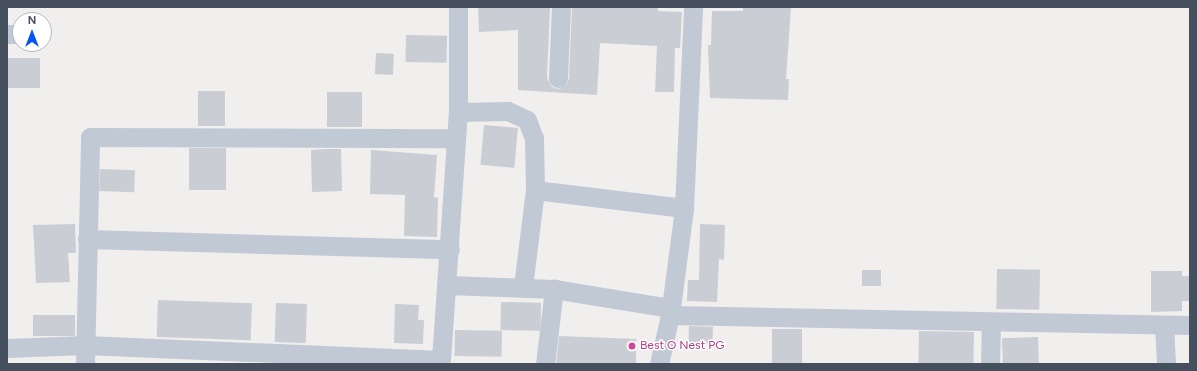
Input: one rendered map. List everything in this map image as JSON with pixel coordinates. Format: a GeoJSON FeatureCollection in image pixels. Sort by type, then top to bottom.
{"type":"FeatureCollection","features":[{"type":"Feature","properties":{"kind":"street"},"geometry":{"type":"LineString","coordinates":[[7,348],[85,345],[441,362],[450,250],[458,112],[458,7]]}},
{"type":"Feature","properties":{"kind":"street"},"geometry":{"type":"LineString","coordinates":[[558,78],[561,7]]}},
{"type":"Feature","properties":{"kind":"street"},"geometry":{"type":"LineString","coordinates":[[659,364],[670,312],[684,208],[693,7]]}},
{"type":"Feature","properties":{"kind":"street"},"geometry":{"type":"LineString","coordinates":[[458,112],[508,110],[527,120],[534,138],[535,190],[523,286]]}},
{"type":"Feature","properties":{"kind":"street"},"geometry":{"type":"LineString","coordinates":[[86,364],[85,345],[90,137],[456,138]]}},
{"type":"Feature","properties":{"kind":"street"},"geometry":{"type":"LineString","coordinates":[[535,190],[684,208]]}},
{"type":"Feature","properties":{"kind":"street"},"geometry":{"type":"LineString","coordinates":[[88,239],[450,250]]}},
{"type":"Feature","properties":{"kind":"street"},"geometry":{"type":"LineString","coordinates":[[447,285],[523,286],[554,289],[670,312],[991,323],[1190,325]]}},
{"type":"Feature","properties":{"kind":"street"},"geometry":{"type":"LineString","coordinates":[[545,364],[554,289]]}},
{"type":"Feature","properties":{"kind":"street"},"geometry":{"type":"LineString","coordinates":[[990,364],[991,323]]}},
{"type":"Feature","properties":{"kind":"street"},"geometry":{"type":"LineString","coordinates":[[1164,324],[1166,364]]}},
{"type":"Feature","properties":{"kind":"building"},"geometry":{"type":"Polygon","coordinates":[[[478,7],[550,7],[547,78],[552,87],[558,89],[567,84],[569,78],[572,7],[658,7],[658,11],[682,12],[680,48],[675,48],[674,92],[655,92],[657,46],[600,43],[597,95],[518,90],[518,30],[479,32],[478,7]]]}},
{"type":"Feature","properties":{"kind":"building"},"geometry":{"type":"Polygon","coordinates":[[[743,7],[791,7],[786,79],[789,79],[788,100],[710,98],[708,45],[711,45],[712,11],[743,11],[743,7]]]}},
{"type":"Feature","properties":{"kind":"building"},"geometry":{"type":"Polygon","coordinates":[[[406,35],[447,36],[447,63],[406,62],[406,35]]]}},
{"type":"Feature","properties":{"kind":"building"},"geometry":{"type":"Polygon","coordinates":[[[376,53],[394,54],[393,75],[375,74],[376,53]]]}},
{"type":"Feature","properties":{"kind":"building"},"geometry":{"type":"Polygon","coordinates":[[[7,58],[40,58],[40,88],[7,88],[7,58]]]}},
{"type":"Feature","properties":{"kind":"building"},"geometry":{"type":"Polygon","coordinates":[[[198,91],[225,91],[225,126],[198,126],[198,91]]]}},
{"type":"Feature","properties":{"kind":"building"},"geometry":{"type":"Polygon","coordinates":[[[327,92],[362,92],[362,127],[327,127],[327,92]]]}},
{"type":"Feature","properties":{"kind":"building"},"geometry":{"type":"Polygon","coordinates":[[[484,125],[518,128],[514,168],[481,165],[484,125]]]}},
{"type":"Feature","properties":{"kind":"building"},"geometry":{"type":"Polygon","coordinates":[[[189,148],[226,148],[226,190],[189,190],[189,148]]]}},
{"type":"Feature","properties":{"kind":"building"},"geometry":{"type":"Polygon","coordinates":[[[341,149],[342,191],[312,192],[311,150],[341,149]]]}},
{"type":"Feature","properties":{"kind":"building"},"geometry":{"type":"Polygon","coordinates":[[[371,150],[437,155],[434,197],[438,198],[437,237],[404,236],[405,195],[370,194],[371,150]]]}},
{"type":"Feature","properties":{"kind":"building"},"geometry":{"type":"Polygon","coordinates":[[[100,169],[135,170],[134,192],[99,191],[100,169]]]}},
{"type":"Feature","properties":{"kind":"building"},"geometry":{"type":"Polygon","coordinates":[[[75,224],[76,253],[68,253],[70,282],[36,283],[33,225],[75,224]]]}},
{"type":"Feature","properties":{"kind":"building"},"geometry":{"type":"Polygon","coordinates":[[[700,224],[725,225],[724,260],[719,259],[717,302],[687,301],[688,280],[699,280],[700,224]]]}},
{"type":"Feature","properties":{"kind":"building"},"geometry":{"type":"Polygon","coordinates":[[[997,269],[1040,270],[1039,310],[996,309],[997,269]]]}},
{"type":"Feature","properties":{"kind":"building"},"geometry":{"type":"Polygon","coordinates":[[[862,270],[881,270],[881,286],[862,286],[862,270]]]}},
{"type":"Feature","properties":{"kind":"building"},"geometry":{"type":"Polygon","coordinates":[[[1151,271],[1182,271],[1182,276],[1190,276],[1190,301],[1182,301],[1182,311],[1151,312],[1151,271]]]}},
{"type":"Feature","properties":{"kind":"building"},"geometry":{"type":"Polygon","coordinates":[[[158,300],[252,303],[251,340],[157,337],[158,300]]]}},
{"type":"Feature","properties":{"kind":"building"},"geometry":{"type":"Polygon","coordinates":[[[501,302],[541,303],[541,331],[501,330],[501,302]]]}},
{"type":"Feature","properties":{"kind":"building"},"geometry":{"type":"Polygon","coordinates":[[[276,303],[307,304],[306,343],[275,342],[276,303]]]}},
{"type":"Feature","properties":{"kind":"building"},"geometry":{"type":"Polygon","coordinates":[[[395,304],[419,305],[418,320],[424,320],[423,344],[394,343],[395,304]]]}},
{"type":"Feature","properties":{"kind":"building"},"geometry":{"type":"Polygon","coordinates":[[[33,315],[75,315],[75,336],[33,336],[33,315]]]}},
{"type":"Feature","properties":{"kind":"building"},"geometry":{"type":"Polygon","coordinates":[[[689,326],[713,327],[712,344],[688,343],[689,326]]]}},
{"type":"Feature","properties":{"kind":"building"},"geometry":{"type":"Polygon","coordinates":[[[772,329],[802,329],[802,364],[772,364],[772,329]]]}},
{"type":"Feature","properties":{"kind":"building"},"geometry":{"type":"Polygon","coordinates":[[[455,330],[502,331],[502,357],[455,356],[455,330]]]}},
{"type":"Feature","properties":{"kind":"building"},"geometry":{"type":"Polygon","coordinates":[[[919,331],[974,332],[973,364],[918,364],[919,331]]]}},
{"type":"Feature","properties":{"kind":"building"},"geometry":{"type":"Polygon","coordinates":[[[559,336],[636,339],[636,364],[556,364],[559,336]]]}},
{"type":"Feature","properties":{"kind":"building"},"geometry":{"type":"Polygon","coordinates":[[[1038,337],[1039,364],[1003,364],[1002,338],[1038,337]]]}},
{"type":"Feature","properties":{"kind":"place","name":"Best O Nest PG"},"geometry":{"type":"Point","coordinates":[632,346]}}]}
